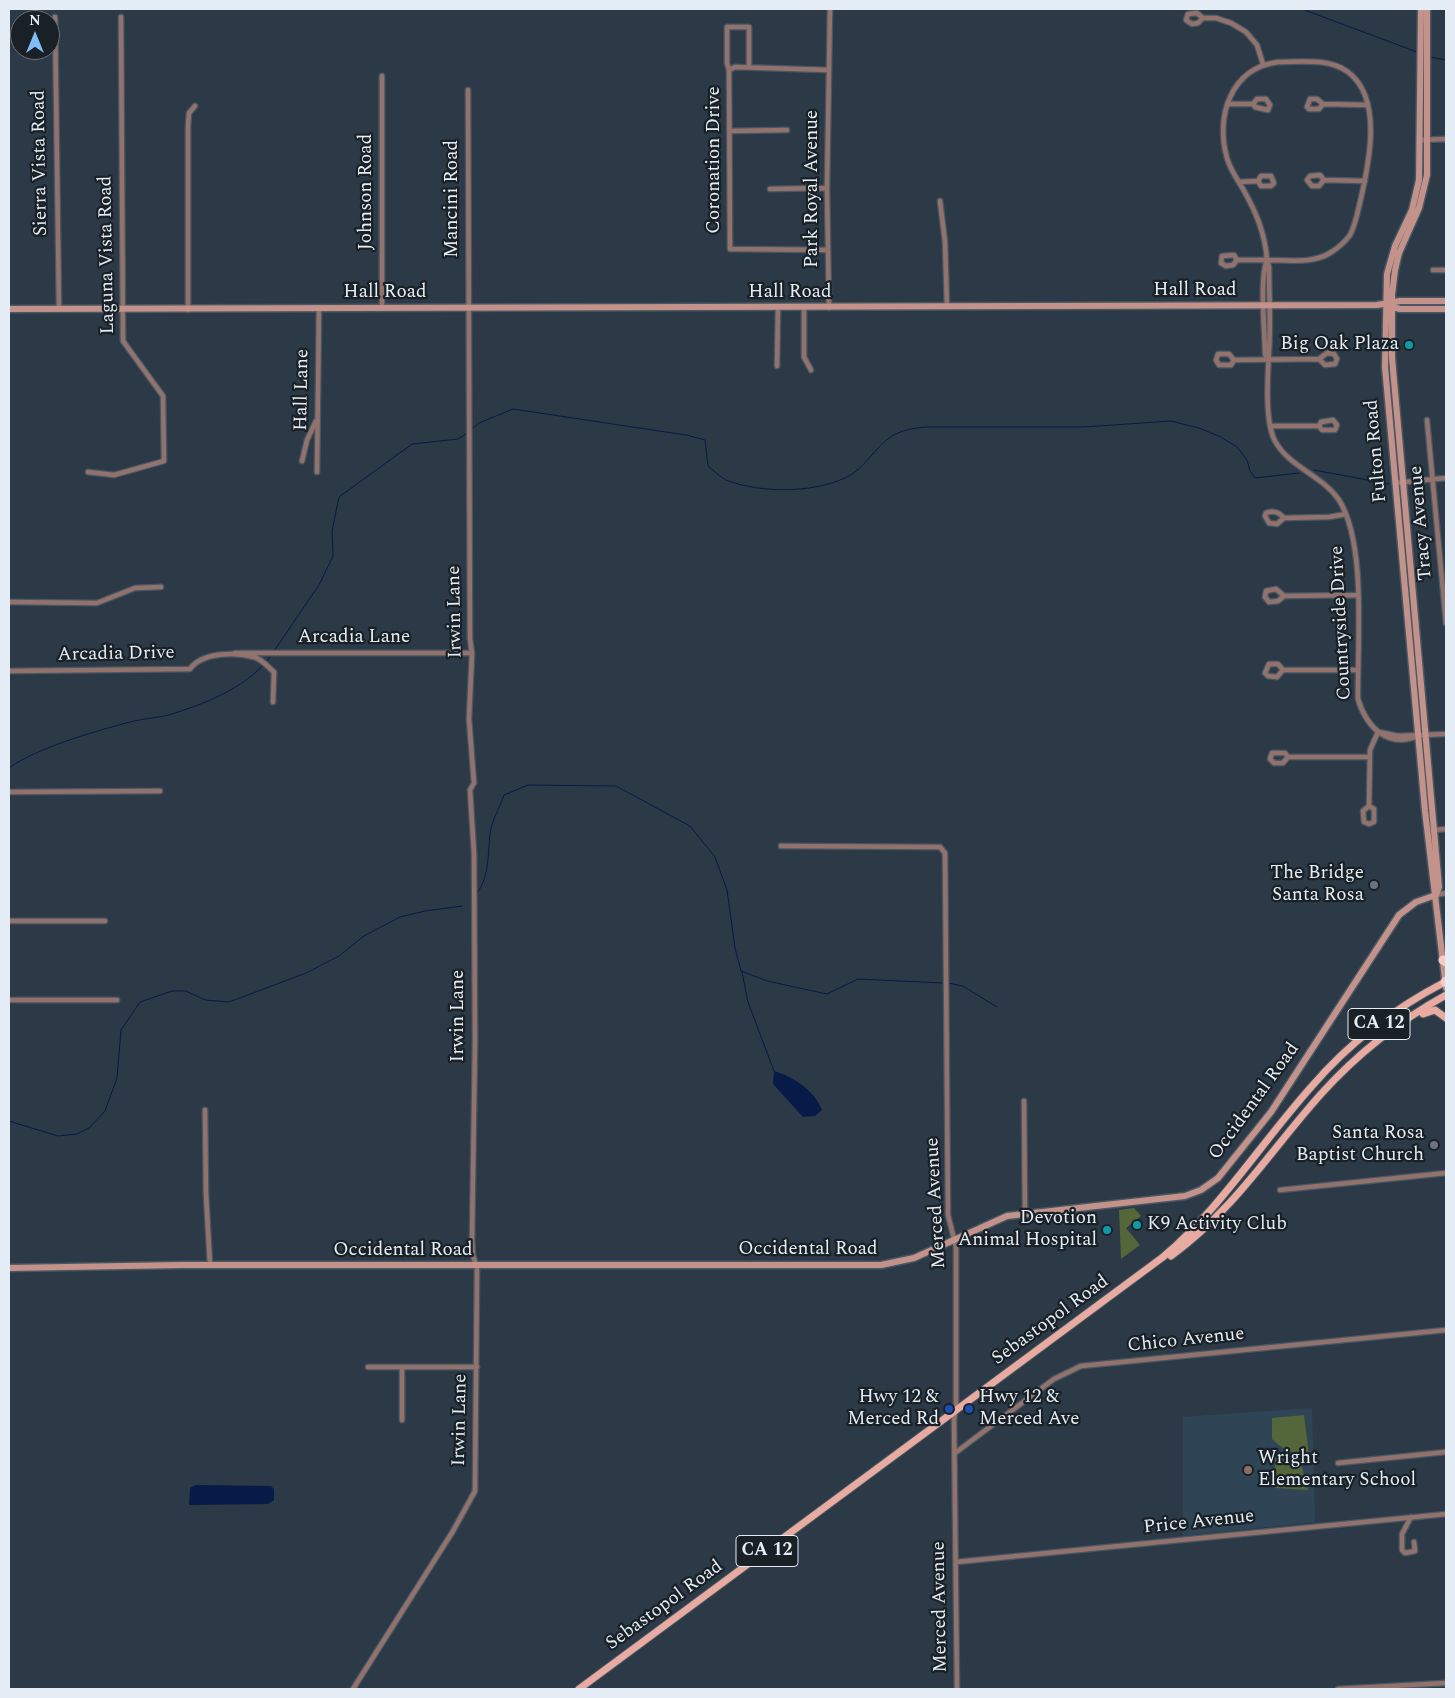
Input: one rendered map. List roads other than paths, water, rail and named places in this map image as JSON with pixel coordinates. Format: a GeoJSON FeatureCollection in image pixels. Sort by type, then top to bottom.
{"type":"FeatureCollection","features":[{"type":"Feature","properties":{"kind":"main road","name":"Sebastopol Road"},"geometry":{"type":"LineString","coordinates":[[579,1689],[1132,1282],[1171,1251],[1205,1217],[1303,1096],[1337,1059],[1387,1017],[1446,984]]}},
{"type":"Feature","properties":{"kind":"main road","name":"Sebastopol Road"},"geometry":{"type":"LineString","coordinates":[[1132,1282],[1175,1253],[1219,1217],[1324,1091],[1351,1064],[1386,1034],[1446,995]]}},
{"type":"Feature","properties":{"kind":"main road"},"geometry":{"type":"LineString","coordinates":[[1386,1034],[1402,1027],[1426,1011],[1437,1010],[1446,1018]]}},
{"type":"Feature","properties":{"kind":"street","name":"Park Royal Avenue"},"geometry":{"type":"LineString","coordinates":[[829,308],[827,188],[830,9]]}},
{"type":"Feature","properties":{"kind":"street","name":"Fulton Road"},"geometry":{"type":"LineString","coordinates":[[1421,9],[1424,41],[1424,140],[1418,187],[1412,210],[1390,261],[1390,305],[1398,483],[1421,736],[1432,887],[1436,895],[1445,961],[1446,984]]}},
{"type":"Feature","properties":{"kind":"street","name":"Fulton Road"},"geometry":{"type":"LineString","coordinates":[[1424,41],[1428,9]]}},
{"type":"Feature","properties":{"kind":"street","name":"Laguna Vista Road"},"geometry":{"type":"LineString","coordinates":[[88,472],[114,475],[164,461],[163,396],[123,342],[121,18]]}},
{"type":"Feature","properties":{"kind":"street"},"geometry":{"type":"LineString","coordinates":[[1203,18],[1224,20],[1246,32],[1257,45],[1263,64],[1323,62],[1341,68],[1355,78],[1368,104],[1370,147],[1365,181],[1353,228],[1337,248],[1318,258],[1237,260]]}},
{"type":"Feature","properties":{"kind":"street","name":"Coronation Drive"},"geometry":{"type":"LineString","coordinates":[[749,68],[749,27],[726,27],[727,63],[729,70],[730,249],[827,250]]}},
{"type":"Feature","properties":{"kind":"street","name":"Sierra Vista Road"},"geometry":{"type":"LineString","coordinates":[[56,60],[59,309]]}},
{"type":"Feature","properties":{"kind":"street","name":"Countryside Drive"},"geometry":{"type":"LineString","coordinates":[[1263,64],[1240,79],[1228,104],[1224,126],[1224,149],[1227,160],[1260,224],[1267,260],[1270,426],[1275,442],[1289,457],[1329,487],[1346,514],[1353,537],[1358,595],[1358,699],[1363,715],[1386,738],[1446,734]]}},
{"type":"Feature","properties":{"kind":"street"},"geometry":{"type":"LineString","coordinates":[[729,70],[735,67],[828,70]]}},
{"type":"Feature","properties":{"kind":"street","name":"Johnson Road"},"geometry":{"type":"LineString","coordinates":[[382,76],[382,307]]}},
{"type":"Feature","properties":{"kind":"street","name":"Mancini Road"},"geometry":{"type":"LineString","coordinates":[[468,90],[468,309]]}},
{"type":"Feature","properties":{"kind":"street"},"geometry":{"type":"LineString","coordinates":[[1228,104],[1253,104]]}},
{"type":"Feature","properties":{"kind":"street"},"geometry":{"type":"LineString","coordinates":[[1323,104],[1368,104]]}},
{"type":"Feature","properties":{"kind":"street"},"geometry":{"type":"LineString","coordinates":[[188,310],[188,127],[189,114],[195,106]]}},
{"type":"Feature","properties":{"kind":"street"},"geometry":{"type":"LineString","coordinates":[[730,131],[787,130]]}},
{"type":"Feature","properties":{"kind":"street"},"geometry":{"type":"LineString","coordinates":[[1424,140],[1446,139]]}},
{"type":"Feature","properties":{"kind":"street"},"geometry":{"type":"LineString","coordinates":[[1324,180],[1365,181]]}},
{"type":"Feature","properties":{"kind":"street"},"geometry":{"type":"LineString","coordinates":[[1239,182],[1258,181]]}},
{"type":"Feature","properties":{"kind":"street"},"geometry":{"type":"LineString","coordinates":[[770,189],[827,188]]}},
{"type":"Feature","properties":{"kind":"street"},"geometry":{"type":"LineString","coordinates":[[940,200],[945,242],[947,307]]}},
{"type":"Feature","properties":{"kind":"street"},"geometry":{"type":"LineString","coordinates":[[1433,270],[1446,270]]}},
{"type":"Feature","properties":{"kind":"street"},"geometry":{"type":"LineString","coordinates":[[1390,305],[1400,301],[1446,301]]}},
{"type":"Feature","properties":{"kind":"street"},"geometry":{"type":"LineString","coordinates":[[1390,305],[1446,309]]}},
{"type":"Feature","properties":{"kind":"street","name":"Hall Road"},"geometry":{"type":"LineString","coordinates":[[9,309],[188,310],[382,307],[468,309],[1390,305]]}},
{"type":"Feature","properties":{"kind":"street","name":"Hall Lane"},"geometry":{"type":"LineString","coordinates":[[317,472],[319,308]]}},
{"type":"Feature","properties":{"kind":"street"},"geometry":{"type":"LineString","coordinates":[[777,366],[778,308]]}},
{"type":"Feature","properties":{"kind":"street"},"geometry":{"type":"LineString","coordinates":[[804,308],[804,357],[811,370]]}},
{"type":"Feature","properties":{"kind":"street","name":"Irwin Lane"},"geometry":{"type":"LineString","coordinates":[[353,1689],[453,1531],[474,1491],[477,1267],[473,1256],[472,1241],[475,1042],[474,853],[470,790],[474,783],[469,719],[472,653],[470,639],[468,309]]}},
{"type":"Feature","properties":{"kind":"street"},"geometry":{"type":"LineString","coordinates":[[1234,360],[1318,359]]}},
{"type":"Feature","properties":{"kind":"street"},"geometry":{"type":"LineString","coordinates":[[302,461],[307,440],[318,418]]}},
{"type":"Feature","properties":{"kind":"street","name":"Tracy Avenue"},"geometry":{"type":"LineString","coordinates":[[1427,420],[1444,583],[1446,623]]}},
{"type":"Feature","properties":{"kind":"street"},"geometry":{"type":"LineString","coordinates":[[1270,426],[1319,426]]}},
{"type":"Feature","properties":{"kind":"street"},"geometry":{"type":"LineString","coordinates":[[1398,483],[1446,478]]}},
{"type":"Feature","properties":{"kind":"street"},"geometry":{"type":"LineString","coordinates":[[1284,518],[1329,517],[1346,514]]}},
{"type":"Feature","properties":{"kind":"street"},"geometry":{"type":"LineString","coordinates":[[9,602],[97,603],[135,588],[161,588]]}},
{"type":"Feature","properties":{"kind":"street"},"geometry":{"type":"LineString","coordinates":[[1284,596],[1358,595]]}},
{"type":"Feature","properties":{"kind":"street","name":"Arcadia Lane"},"geometry":{"type":"LineString","coordinates":[[235,653],[472,653]]}},
{"type":"Feature","properties":{"kind":"street","name":"Arcadia Drive"},"geometry":{"type":"LineString","coordinates":[[9,671],[190,669],[196,661],[205,657],[255,657],[274,672],[273,702]]}},
{"type":"Feature","properties":{"kind":"street"},"geometry":{"type":"LineString","coordinates":[[1283,670],[1357,670]]}},
{"type":"Feature","properties":{"kind":"street"},"geometry":{"type":"LineString","coordinates":[[1369,806],[1370,758],[1372,743],[1378,732]]}},
{"type":"Feature","properties":{"kind":"street","name":"Fulton Road"},"geometry":{"type":"LineString","coordinates":[[1421,736],[1439,887],[1436,895]]}},
{"type":"Feature","properties":{"kind":"street"},"geometry":{"type":"LineString","coordinates":[[1288,758],[1370,758]]}},
{"type":"Feature","properties":{"kind":"street"},"geometry":{"type":"LineString","coordinates":[[9,792],[160,791]]}},
{"type":"Feature","properties":{"kind":"street"},"geometry":{"type":"LineString","coordinates":[[1433,830],[1446,829]]}},
{"type":"Feature","properties":{"kind":"street","name":"Merced Avenue"},"geometry":{"type":"LineString","coordinates":[[781,846],[940,847],[945,853],[948,1215],[954,1239],[957,1689]]}},
{"type":"Feature","properties":{"kind":"street","name":"Occidental Road"},"geometry":{"type":"LineString","coordinates":[[9,1268],[210,1265],[477,1267],[587,1264],[882,1265],[914,1258],[1000,1218],[1025,1213],[1175,1198],[1193,1194],[1210,1184],[1224,1171],[1277,1104],[1399,915],[1416,902],[1446,893]]}},
{"type":"Feature","properties":{"kind":"street"},"geometry":{"type":"LineString","coordinates":[[9,921],[105,921]]}},
{"type":"Feature","properties":{"kind":"street"},"geometry":{"type":"LineString","coordinates":[[9,1000],[118,1000]]}},
{"type":"Feature","properties":{"kind":"street"},"geometry":{"type":"LineString","coordinates":[[1024,1101],[1025,1213]]}},
{"type":"Feature","properties":{"kind":"street"},"geometry":{"type":"LineString","coordinates":[[205,1110],[206,1194],[210,1265]]}},
{"type":"Feature","properties":{"kind":"street"},"geometry":{"type":"LineString","coordinates":[[1280,1190],[1446,1173]]}},
{"type":"Feature","properties":{"kind":"street","name":"Chico Avenue"},"geometry":{"type":"LineString","coordinates":[[955,1453],[1054,1379],[1080,1366],[1446,1330]]}},
{"type":"Feature","properties":{"kind":"street"},"geometry":{"type":"LineString","coordinates":[[368,1367],[477,1367]]}},
{"type":"Feature","properties":{"kind":"street"},"geometry":{"type":"LineString","coordinates":[[402,1367],[402,1420]]}},
{"type":"Feature","properties":{"kind":"street"},"geometry":{"type":"LineString","coordinates":[[1338,1462],[1446,1452]]}},
{"type":"Feature","properties":{"kind":"street","name":"Price Avenue"},"geometry":{"type":"LineString","coordinates":[[956,1562],[1446,1514]]}},
{"type":"Feature","properties":{"kind":"street"},"geometry":{"type":"LineString","coordinates":[[1411,1517],[1402,1534],[1402,1550],[1405,1554],[1415,1551],[1414,1542]]}},
{"type":"Feature","properties":{"kind":"street"},"geometry":{"type":"LineString","coordinates":[[1338,1689],[1446,1683]]}},
{"type":"Feature","properties":{"kind":"water"},"geometry":{"type":"Polygon","coordinates":[[[774,1071],[803,1085],[814,1096],[822,1110],[815,1116],[803,1117],[773,1084],[774,1071]]]}},
{"type":"Feature","properties":{"kind":"water"},"geometry":{"type":"Polygon","coordinates":[[[196,1485],[271,1486],[274,1489],[274,1500],[268,1504],[189,1505],[190,1488],[196,1485]]]}},
{"type":"Feature","properties":{"kind":"waterway"},"geometry":{"type":"LineString","coordinates":[[1302,9],[1417,52]]}},
{"type":"Feature","properties":{"kind":"waterway"},"geometry":{"type":"LineString","coordinates":[[1430,57],[1446,60]]}},
{"type":"Feature","properties":{"kind":"waterway"},"geometry":{"type":"LineString","coordinates":[[472,429],[479,423],[513,409],[686,435],[705,440],[708,466],[726,480],[757,488],[792,489],[810,488],[842,479],[859,469],[889,438],[900,432],[915,428],[1084,427],[1171,421],[1199,428],[1221,437],[1237,447],[1247,460],[1250,471],[1255,478],[1299,473]]}},
{"type":"Feature","properties":{"kind":"waterway"},"geometry":{"type":"LineString","coordinates":[[274,651],[319,585],[333,556],[332,531],[339,497],[412,444],[458,439],[467,433]]}},
{"type":"Feature","properties":{"kind":"waterway"},"geometry":{"type":"LineString","coordinates":[[1314,470],[1389,484]]}},
{"type":"Feature","properties":{"kind":"waterway"},"geometry":{"type":"LineString","coordinates":[[9,768],[50,747],[67,741],[130,722],[170,715],[216,698],[253,675],[272,654]]}},
{"type":"Feature","properties":{"kind":"waterway"},"geometry":{"type":"LineString","coordinates":[[477,893],[487,870],[491,828],[504,795],[528,785],[616,786],[690,826],[715,857],[727,890],[735,948],[741,971],[767,981],[827,994],[858,979],[943,983]]}},
{"type":"Feature","properties":{"kind":"waterway"},"geometry":{"type":"LineString","coordinates":[[9,1121],[58,1136],[77,1134],[89,1128],[105,1111],[117,1078],[121,1030],[140,1002],[172,991],[186,991],[205,1000],[229,1002],[306,973],[339,956],[364,936],[400,917],[425,911],[462,906]]}},
{"type":"Feature","properties":{"kind":"waterway"},"geometry":{"type":"LineString","coordinates":[[742,972],[748,1002],[774,1071]]}},
{"type":"Feature","properties":{"kind":"waterway"},"geometry":{"type":"LineString","coordinates":[[948,983],[963,986],[997,1007]]}},
{"type":"Feature","properties":{"kind":"place","name":"Big Oak Plaza"},"geometry":{"type":"Point","coordinates":[1409,345]}},
{"type":"Feature","properties":{"kind":"place","name":"The Bridge Santa Rosa"},"geometry":{"type":"Point","coordinates":[1374,885]}},
{"type":"Feature","properties":{"kind":"place","name":"Santa Rosa Baptist Church"},"geometry":{"type":"Point","coordinates":[1434,1145]}},
{"type":"Feature","properties":{"kind":"place","name":"K9 Activity Club"},"geometry":{"type":"Point","coordinates":[1137,1225]}},
{"type":"Feature","properties":{"kind":"place","name":"Devotion Animal Hospital"},"geometry":{"type":"Point","coordinates":[1107,1230]}},
{"type":"Feature","properties":{"kind":"place","name":"Hwy 12 & Merced Rd"},"geometry":{"type":"Point","coordinates":[949,1409]}},
{"type":"Feature","properties":{"kind":"place","name":"Hwy 12 & Merced Ave"},"geometry":{"type":"Point","coordinates":[969,1409]}},
{"type":"Feature","properties":{"kind":"place","name":"Wright Elementary School"},"geometry":{"type":"Point","coordinates":[1248,1470]}}]}
